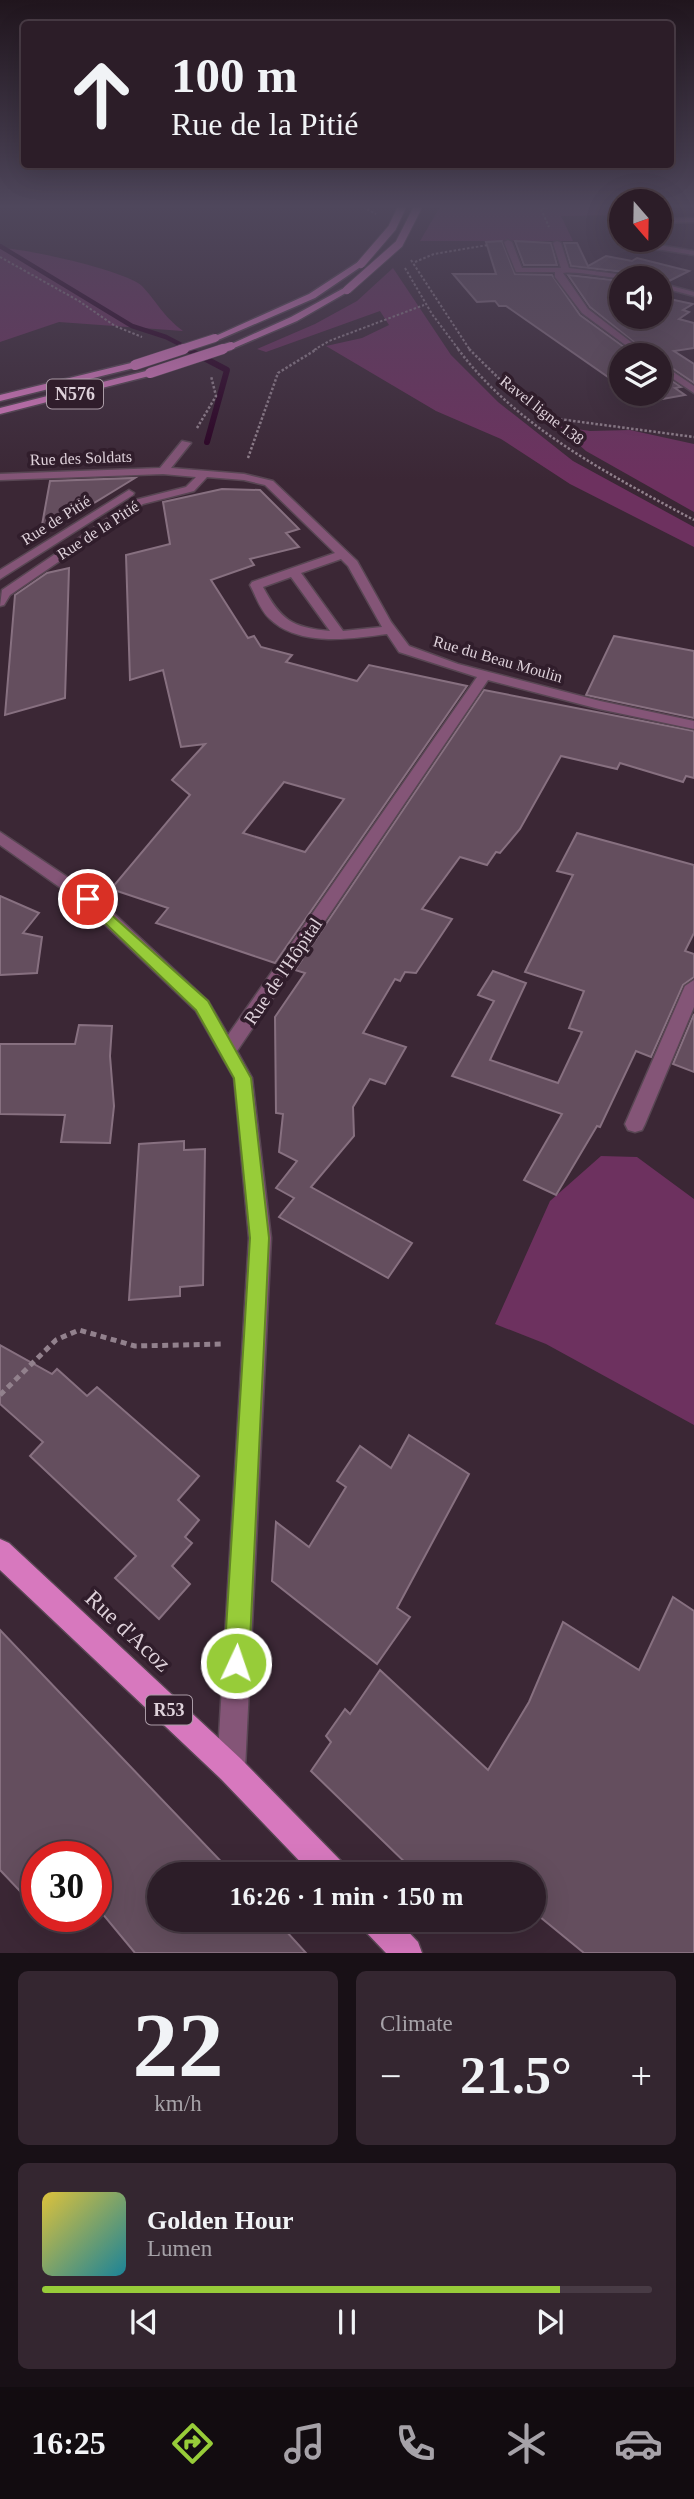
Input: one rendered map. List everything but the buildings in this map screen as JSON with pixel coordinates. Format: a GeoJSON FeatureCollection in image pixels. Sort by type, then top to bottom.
{"type":"FeatureCollection","features":[{"type":"Feature","properties":{"kind":"main road","name":"N576"},"geometry":{"type":"LineString","coordinates":[[0,398],[135,365],[215,338],[307,298]]}},
{"type":"Feature","properties":{"kind":"main road","name":"N576"},"geometry":{"type":"LineString","coordinates":[[0,411],[150,373],[231,346],[294,319],[332,298]]}},
{"type":"Feature","properties":{"kind":"main road","name":"Rue d'Acoz"},"geometry":{"type":"LineString","coordinates":[[0,1552],[231,1769],[320,1862]]}},
{"type":"Feature","properties":{"kind":"main road"},"geometry":{"type":"LineString","coordinates":[[387,1932],[407,1953]]}},
{"type":"Feature","properties":{"kind":"street"},"geometry":{"type":"LineString","coordinates":[[575,298],[585,311],[628,343]]}},
{"type":"Feature","properties":{"kind":"street"},"geometry":{"type":"LineString","coordinates":[[672,374],[694,390]]}},
{"type":"Feature","properties":{"kind":"street"},"geometry":{"type":"LineString","coordinates":[[163,471],[186,443]]}},
{"type":"Feature","properties":{"kind":"street"},"geometry":{"type":"LineString","coordinates":[[137,471],[129,493],[139,502]]}},
{"type":"Feature","properties":{"kind":"street","name":"Rue du Beau Moulin"},"geometry":{"type":"LineString","coordinates":[[163,471],[244,477],[269,483],[353,564],[404,649],[485,675],[599,705],[694,725]]}},
{"type":"Feature","properties":{"kind":"street","name":"Rue des Soldats"},"geometry":{"type":"LineString","coordinates":[[0,477],[163,471]]}},
{"type":"Feature","properties":{"kind":"street","name":"Rue de la Pitié"},"geometry":{"type":"LineString","coordinates":[[0,603],[6,593],[139,502],[190,489],[204,474]]}},
{"type":"Feature","properties":{"kind":"street","name":"Rue de Pitié"},"geometry":{"type":"LineString","coordinates":[[0,575],[129,493]]}},
{"type":"Feature","properties":{"kind":"street"},"geometry":{"type":"LineString","coordinates":[[343,554],[256,585],[275,618],[295,629],[340,636],[391,630]]}},
{"type":"Feature","properties":{"kind":"street"},"geometry":{"type":"LineString","coordinates":[[293,571],[340,636]]}},
{"type":"Feature","properties":{"kind":"street","name":"Rue de l'Hôpital"},"geometry":{"type":"LineString","coordinates":[[228,1052],[485,675]]}},
{"type":"Feature","properties":{"kind":"street"},"geometry":{"type":"LineString","coordinates":[[0,837],[88,899],[193,997],[202,1006],[243,1078],[260,1238],[231,1769]]}},
{"type":"Feature","properties":{"kind":"street"},"geometry":{"type":"LineString","coordinates":[[635,1124],[694,986]]}},
{"type":"Feature","properties":{"kind":"path","name":"Ravel ligne 138"},"geometry":{"type":"LineString","coordinates":[[420,298],[470,366],[527,419],[583,458],[694,520]]}},
{"type":"Feature","properties":{"kind":"path"},"geometry":{"type":"LineString","coordinates":[[434,298],[477,359],[528,407],[551,418],[694,437]]}},
{"type":"Feature","properties":{"kind":"path"},"geometry":{"type":"LineString","coordinates":[[244,477],[278,373],[329,341],[424,305]]}},
{"type":"Feature","properties":{"kind":"path"},"geometry":{"type":"LineString","coordinates":[[0,1395],[57,1340],[79,1330],[135,1346],[253,1343]]}},
{"type":"Feature","properties":{"kind":"shaded area"},"geometry":{"type":"Polygon","coordinates":[[[0,298],[152,298],[183,331],[59,322],[0,342],[0,298]]]}},
{"type":"Feature","properties":{"kind":"shaded area"},"geometry":{"type":"Polygon","coordinates":[[[360,298],[413,298],[451,355],[498,402],[573,461],[694,527],[694,547],[570,484],[501,439],[436,411],[326,346],[362,338],[389,325],[380,311],[266,352],[257,349],[315,324],[360,298]]]}},
{"type":"Feature","properties":{"kind":"shaded area"},"geometry":{"type":"Polygon","coordinates":[[[558,426],[590,431],[630,430],[694,444],[694,512],[586,451],[558,426]]]}},
{"type":"Feature","properties":{"kind":"shaded area"},"geometry":{"type":"Polygon","coordinates":[[[601,1156],[637,1157],[694,1199],[694,1425],[546,1344],[495,1324],[550,1201],[601,1156]]]}},
{"type":"Feature","properties":{"kind":"waterway"},"geometry":{"type":"LineString","coordinates":[[86,298],[132,326],[166,337],[191,350]]}},
{"type":"Feature","properties":{"kind":"waterway"},"geometry":{"type":"LineString","coordinates":[[187,349],[227,370],[207,442]]}},
{"type":"Feature","properties":{"kind":"route"},"geometry":{"type":"LineString","coordinates":[[88,899],[202,1006],[243,1078],[260,1238],[236,1663]]}}]}
